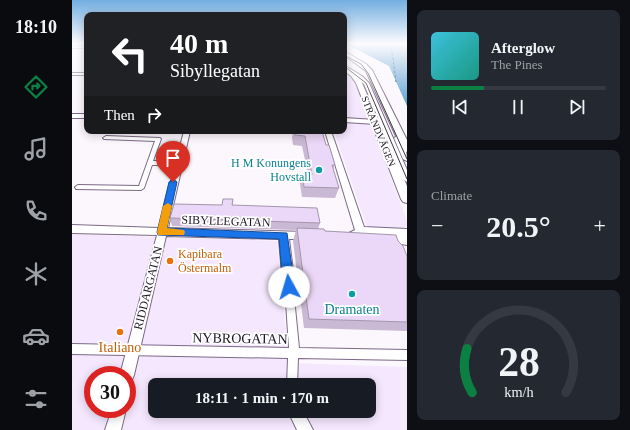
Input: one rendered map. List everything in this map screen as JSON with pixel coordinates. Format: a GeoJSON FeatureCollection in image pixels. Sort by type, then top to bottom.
{"type":"FeatureCollection","features":[{"type":"Feature","properties":{"kind":"street","name":"STRANDVÄGEN"},"geometry":{"type":"LineString","coordinates":[[361,64],[368,73],[407,159]]}},
{"type":"Feature","properties":{"kind":"street","name":"STRANDVÄGEN"},"geometry":{"type":"LineString","coordinates":[[362,64],[370,70],[407,149]]}},
{"type":"Feature","properties":{"kind":"street","name":"STRANDVÄGEN"},"geometry":{"type":"LineString","coordinates":[[347,69],[360,76],[366,83],[407,179]]}},
{"type":"Feature","properties":{"kind":"street","name":"STRANDVÄGEN"},"geometry":{"type":"LineString","coordinates":[[347,70],[356,77],[407,199]]}},
{"type":"Feature","properties":{"kind":"street"},"geometry":{"type":"LineString","coordinates":[[72,74],[84,74]]}},
{"type":"Feature","properties":{"kind":"street"},"geometry":{"type":"LineString","coordinates":[[72,116],[84,116]]}},
{"type":"Feature","properties":{"kind":"street"},"geometry":{"type":"LineString","coordinates":[[347,120],[376,122]]}},
{"type":"Feature","properties":{"kind":"street","name":"RIDDARGATAN"},"geometry":{"type":"LineString","coordinates":[[129,366],[186,134]]}},
{"type":"Feature","properties":{"kind":"street"},"geometry":{"type":"LineString","coordinates":[[329,134],[358,233],[367,237],[393,238],[400,241],[407,241]]}},
{"type":"Feature","properties":{"kind":"street"},"geometry":{"type":"LineString","coordinates":[[78,187],[140,188],[158,139],[106,138]]}},
{"type":"Feature","properties":{"kind":"street"},"geometry":{"type":"LineString","coordinates":[[149,163],[178,163]]}},
{"type":"Feature","properties":{"kind":"street","name":"SIBYLLEGATAN"},"geometry":{"type":"LineString","coordinates":[[72,228],[314,236]]}},
{"type":"Feature","properties":{"kind":"street"},"geometry":{"type":"LineString","coordinates":[[336,236],[351,237],[358,233],[407,233]]}},
{"type":"Feature","properties":{"kind":"street"},"geometry":{"type":"LineString","coordinates":[[284,236],[294,353],[292,378]]}},
{"type":"Feature","properties":{"kind":"street","name":"NYBROGATAN"},"geometry":{"type":"LineString","coordinates":[[72,349],[407,355]]}},
{"type":"Feature","properties":{"kind":"street"},"geometry":{"type":"LineString","coordinates":[[113,430],[116,418]]}},
{"type":"Feature","properties":{"kind":"street"},"geometry":{"type":"LineString","coordinates":[[299,418],[305,430]]}},
{"type":"Feature","properties":{"kind":"shaded area"},"geometry":{"type":"Polygon","coordinates":[[[347,73],[353,78],[407,221],[407,226],[400,229],[367,228],[335,134],[347,134],[347,73]]]}},
{"type":"Feature","properties":{"kind":"shaded area"},"geometry":{"type":"Polygon","coordinates":[[[72,234],[277,241],[289,363],[407,367],[407,430],[72,430],[72,234]]]}},
{"type":"Feature","properties":{"kind":"water"},"geometry":{"type":"Polygon","coordinates":[[[385,64],[407,64],[407,106],[389,66],[385,64]]]}},
{"type":"Feature","properties":{"kind":"building","name":"H M Konungens Hovstall"},"geometry":{"type":"Polygon","coordinates":[[[323,134],[326,145],[329,145],[335,165],[332,165],[339,188],[304,187],[302,174],[312,175],[305,136],[295,135],[323,134]]]}},
{"type":"Feature","properties":{"kind":"building"},"geometry":{"type":"Polygon","coordinates":[[[223,199],[233,199],[232,205],[317,208],[320,223],[170,218],[174,204],[222,205],[223,199]]]}},
{"type":"Feature","properties":{"kind":"building","name":"Dramaten"},"geometry":{"type":"Polygon","coordinates":[[[297,228],[396,235],[407,256],[407,322],[309,319],[297,228]]]}},
{"type":"Feature","properties":{"kind":"ferry route"},"geometry":{"type":"LineString","coordinates":[[394,64],[396,82]]}},
{"type":"Feature","properties":{"kind":"tram line"},"geometry":{"type":"LineString","coordinates":[[361,64],[368,73],[407,159]]}},
{"type":"Feature","properties":{"kind":"tram line"},"geometry":{"type":"LineString","coordinates":[[347,68],[366,83],[407,179]]}},
{"type":"Feature","properties":{"kind":"slow traffic"},"geometry":{"type":"LineString","coordinates":[[168,206],[162,232],[181,232]]}},
{"type":"Feature","properties":{"kind":"place","name":"H M Konungens Hovstall"},"geometry":{"type":"Point","coordinates":[319,170]}},
{"type":"Feature","properties":{"kind":"place","name":"Kapibara Östermalm"},"geometry":{"type":"Point","coordinates":[170,261]}},
{"type":"Feature","properties":{"kind":"place","name":"Dramaten"},"geometry":{"type":"Point","coordinates":[352,294]}},
{"type":"Feature","properties":{"kind":"place","name":"Italiano"},"geometry":{"type":"Point","coordinates":[120,332]}},
{"type":"Feature","properties":{"kind":"route"},"geometry":{"type":"LineString","coordinates":[[173,182],[162,232],[284,236],[289,287]]}}]}
